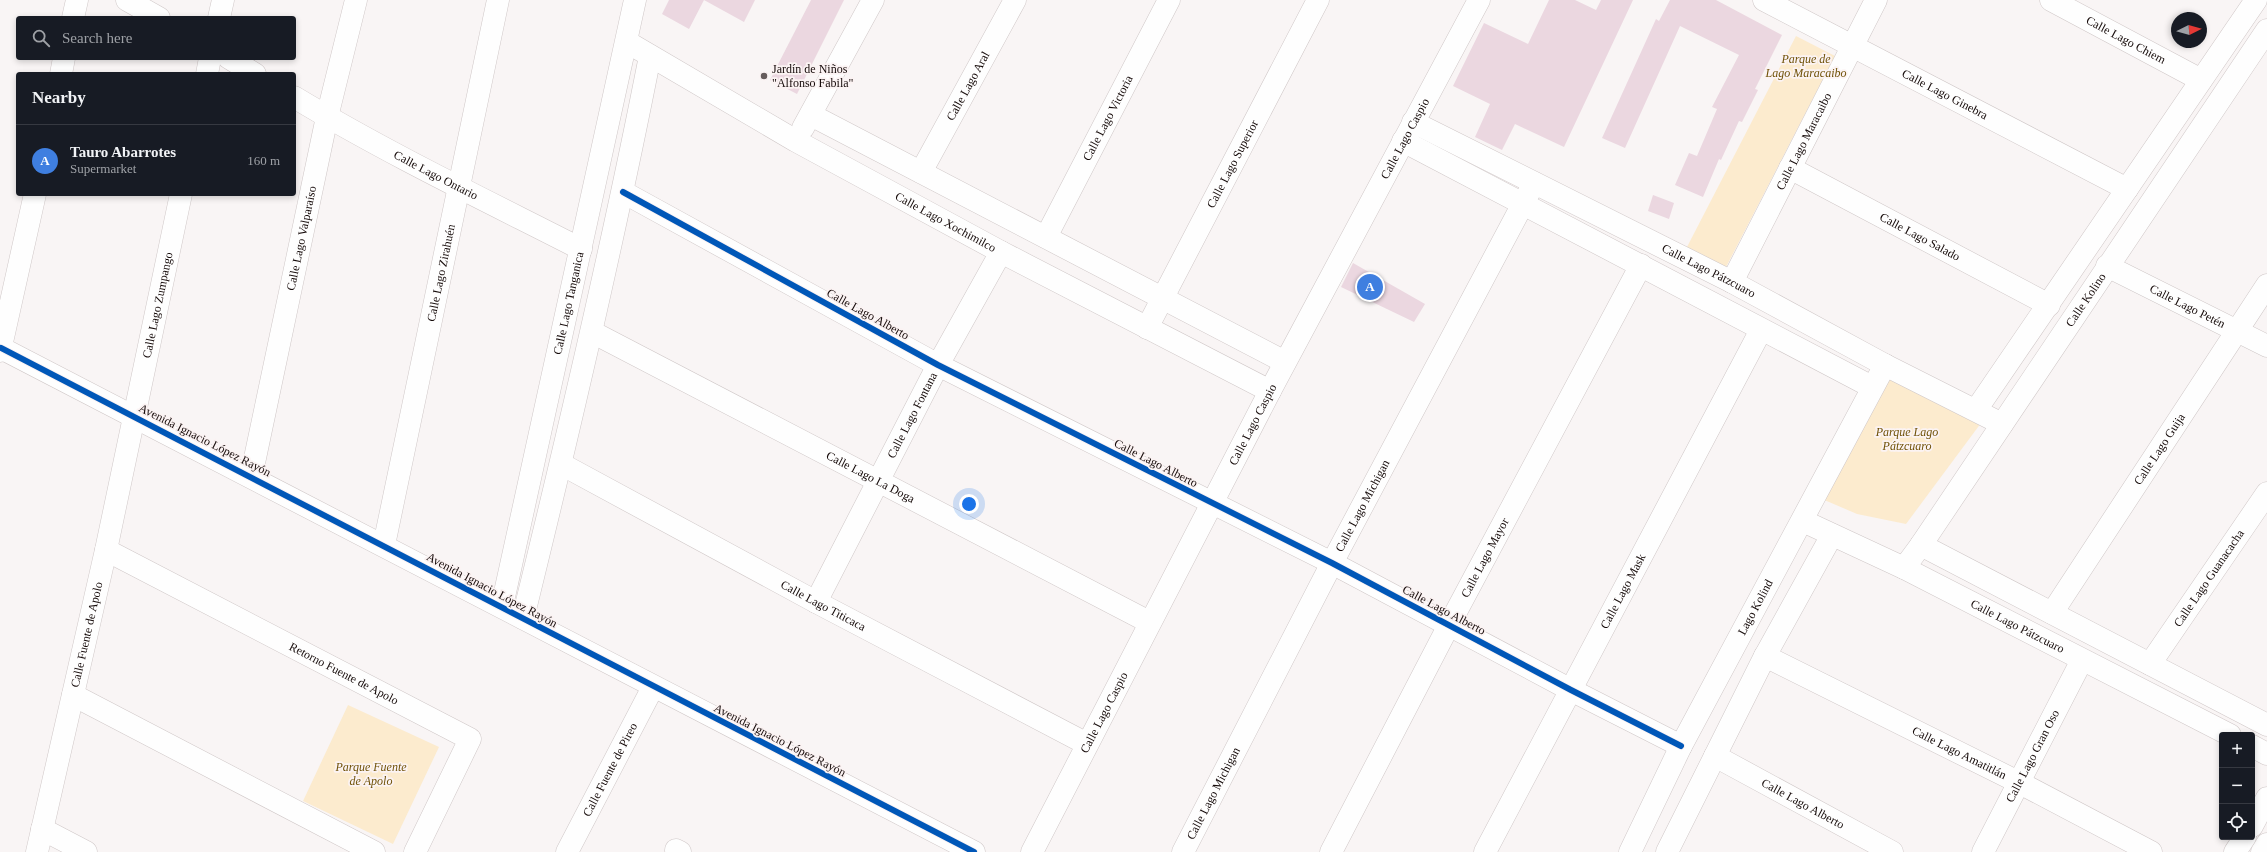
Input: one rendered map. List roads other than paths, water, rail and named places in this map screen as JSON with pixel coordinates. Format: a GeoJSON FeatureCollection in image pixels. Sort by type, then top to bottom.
{"type":"FeatureCollection","features":[{"type":"Feature","properties":{"kind":"street"},"geometry":{"type":"LineString","coordinates":[[73,16],[77,0]]}},
{"type":"Feature","properties":{"kind":"street"},"geometry":{"type":"LineString","coordinates":[[127,0],[155,16]]}},
{"type":"Feature","properties":{"kind":"street"},"geometry":{"type":"LineString","coordinates":[[219,16],[223,0]]}},
{"type":"Feature","properties":{"kind":"street","name":"Calle Lago Valparaíso"},"geometry":{"type":"LineString","coordinates":[[251,477],[327,117],[356,0]]}},
{"type":"Feature","properties":{"kind":"street","name":"Calle Lago Zirahuén"},"geometry":{"type":"LineString","coordinates":[[384,545],[498,0]]}},
{"type":"Feature","properties":{"kind":"street","name":"Calle Lago Tanganica"},"geometry":{"type":"LineString","coordinates":[[502,606],[635,0]]}},
{"type":"Feature","properties":{"kind":"street"},"geometry":{"type":"LineString","coordinates":[[796,141],[873,0]]}},
{"type":"Feature","properties":{"kind":"street","name":"Calle Lago Aral"},"geometry":{"type":"LineString","coordinates":[[921,172],[1015,0]]}},
{"type":"Feature","properties":{"kind":"street","name":"Calle Lago Victoria"},"geometry":{"type":"LineString","coordinates":[[1046,237],[1169,0]]}},
{"type":"Feature","properties":{"kind":"street","name":"Calle Lago Superior"},"geometry":{"type":"LineString","coordinates":[[1147,328],[1318,0]]}},
{"type":"Feature","properties":{"kind":"street","name":"Calle Lago Caspio"},"geometry":{"type":"LineString","coordinates":[[1032,852],[1149,622],[1213,504],[1285,362],[1479,0]]}},
{"type":"Feature","properties":{"kind":"street","name":"Calle Lago Ginebra"},"geometry":{"type":"LineString","coordinates":[[1764,0],[2127,189]]}},
{"type":"Feature","properties":{"kind":"street","name":"Calle Lago Maracaibo"},"geometry":{"type":"LineString","coordinates":[[1732,282],[1876,0]]}},
{"type":"Feature","properties":{"kind":"street","name":"Calle Lago Chiem"},"geometry":{"type":"LineString","coordinates":[[2051,0],[2201,80]]}},
{"type":"Feature","properties":{"kind":"street"},"geometry":{"type":"LineString","coordinates":[[1976,410],[2256,0]]}},
{"type":"Feature","properties":{"kind":"street","name":"Calle Kolino"},"geometry":{"type":"LineString","coordinates":[[1904,568],[1921,545],[2267,30]]}},
{"type":"Feature","properties":{"kind":"street","name":"Calle Lago Xochimilco"},"geometry":{"type":"LineString","coordinates":[[627,42],[796,141],[1000,252],[1270,391]]}},
{"type":"Feature","properties":{"kind":"street"},"geometry":{"type":"LineString","coordinates":[[523,618],[561,464],[624,192],[650,56]]}},
{"type":"Feature","properties":{"kind":"street"},"geometry":{"type":"LineString","coordinates":[[61,72],[64,60]]}},
{"type":"Feature","properties":{"kind":"street"},"geometry":{"type":"LineString","coordinates":[[207,72],[210,60]]}},
{"type":"Feature","properties":{"kind":"street"},"geometry":{"type":"LineString","coordinates":[[232,60],[253,72]]}},
{"type":"Feature","properties":{"kind":"street","name":"Calle Lago Ontario"},"geometry":{"type":"LineString","coordinates":[[296,98],[327,117],[581,249]]}},
{"type":"Feature","properties":{"kind":"street"},"geometry":{"type":"LineString","coordinates":[[811,115],[1285,362]]}},
{"type":"Feature","properties":{"kind":"street","name":"Calle Lago Pátzcuaro"},"geometry":{"type":"LineString","coordinates":[[1413,122],[1732,282],[1885,364],[2002,424]]}},
{"type":"Feature","properties":{"kind":"street"},"geometry":{"type":"LineString","coordinates":[[2171,123],[2193,139]]}},
{"type":"Feature","properties":{"kind":"street"},"geometry":{"type":"LineString","coordinates":[[1403,141],[1872,387]]}},
{"type":"Feature","properties":{"kind":"street","name":"Calle Lago Salado"},"geometry":{"type":"LineString","coordinates":[[1790,168],[2049,305]]}},
{"type":"Feature","properties":{"kind":"street","name":"Calle Lago Michigan"},"geometry":{"type":"LineString","coordinates":[[1183,852],[1332,563],[1534,183]]}},
{"type":"Feature","properties":{"kind":"street","name":"Calle Lago Alberto"},"geometry":{"type":"LineString","coordinates":[[624,192],[938,365],[1332,563],[1571,690],[1681,746]]}},
{"type":"Feature","properties":{"kind":"street"},"geometry":{"type":"LineString","coordinates":[[0,349],[34,196]]}},
{"type":"Feature","properties":{"kind":"street","name":"Calle Lago Zumpango"},"geometry":{"type":"LineString","coordinates":[[135,417],[181,196]]}},
{"type":"Feature","properties":{"kind":"street"},"geometry":{"type":"LineString","coordinates":[[1586,236],[1596,214]]}},
{"type":"Feature","properties":{"kind":"street","name":"Calle Lago Fontana"},"geometry":{"type":"LineString","coordinates":[[816,602],[938,365],[1000,252]]}},
{"type":"Feature","properties":{"kind":"street","name":"Calle Lago Mayor"},"geometry":{"type":"LineString","coordinates":[[1331,852],[1449,625],[1641,265]]}},
{"type":"Feature","properties":{"kind":"street","name":"Calle Lago Petén"},"geometry":{"type":"LineString","coordinates":[[2107,266],[2236,332],[2267,346]]}},
{"type":"Feature","properties":{"kind":"street","name":"Calle Lago Guija"},"geometry":{"type":"LineString","coordinates":[[2052,613],[2267,285]]}},
{"type":"Feature","properties":{"kind":"street","name":"Calle Lago Mask"},"geometry":{"type":"LineString","coordinates":[[1485,852],[1761,330]]}},
{"type":"Feature","properties":{"kind":"street","name":"Calle Lago La Doga"},"geometry":{"type":"LineString","coordinates":[[592,332],[880,480],[1149,622]]}},
{"type":"Feature","properties":{"kind":"street","name":"Avenida Ignacio López Rayón"},"geometry":{"type":"LineString","coordinates":[[0,349],[384,545],[653,687],[974,852]]}},
{"type":"Feature","properties":{"kind":"street"},"geometry":{"type":"LineString","coordinates":[[558,356],[584,365]]}},
{"type":"Feature","properties":{"kind":"street","name":"Lago Kolind"},"geometry":{"type":"LineString","coordinates":[[1630,852],[1655,804],[1681,746],[1803,521],[1885,364]]}},
{"type":"Feature","properties":{"kind":"street","name":"Calle Fuente de Apolo"},"geometry":{"type":"LineString","coordinates":[[37,852],[135,417]]}},
{"type":"Feature","properties":{"kind":"street","name":"Calle Lago Titicaca"},"geometry":{"type":"LineString","coordinates":[[561,464],[816,602],[1087,744]]}},
{"type":"Feature","properties":{"kind":"street","name":"Calle Lago Guanacacha"},"geometry":{"type":"LineString","coordinates":[[2150,664],[2267,492]]}},
{"type":"Feature","properties":{"kind":"street","name":"Calle Lago Pátzcuaro"},"geometry":{"type":"LineString","coordinates":[[1803,521],[1904,568],[2224,732]]}},
{"type":"Feature","properties":{"kind":"street"},"geometry":{"type":"LineString","coordinates":[[1667,852],[1765,656],[1832,534]]}},
{"type":"Feature","properties":{"kind":"street"},"geometry":{"type":"LineString","coordinates":[[1921,545],[2267,725]]}},
{"type":"Feature","properties":{"kind":"street","name":"Retorno Fuente de Apolo"},"geometry":{"type":"LineString","coordinates":[[106,550],[470,739],[415,852]]}},
{"type":"Feature","properties":{"kind":"street","name":"Calle Lago Gran Oso"},"geometry":{"type":"LineString","coordinates":[[1983,852],[2018,782],[2092,665],[2114,646]]}},
{"type":"Feature","properties":{"kind":"street","name":"Calle Lago Amatitlán"},"geometry":{"type":"LineString","coordinates":[[1765,656],[2018,782],[2151,852]]}},
{"type":"Feature","properties":{"kind":"street","name":"Calle Fuente de Pireo"},"geometry":{"type":"LineString","coordinates":[[567,852],[653,687]]}},
{"type":"Feature","properties":{"kind":"street"},"geometry":{"type":"LineString","coordinates":[[73,695],[374,852]]}},
{"type":"Feature","properties":{"kind":"street"},"geometry":{"type":"LineString","coordinates":[[2255,748],[2267,754]]}},
{"type":"Feature","properties":{"kind":"street","name":"Calle Lago Alberto"},"geometry":{"type":"LineString","coordinates":[[1715,756],[1892,852]]}},
{"type":"Feature","properties":{"kind":"street"},"geometry":{"type":"LineString","coordinates":[[2255,820],[2267,798]]}},
{"type":"Feature","properties":{"kind":"street"},"geometry":{"type":"LineString","coordinates":[[1655,804],[1683,820]]}},
{"type":"Feature","properties":{"kind":"street"},"geometry":{"type":"LineString","coordinates":[[42,829],[86,852]]}},
{"type":"Feature","properties":{"kind":"street"},"geometry":{"type":"LineString","coordinates":[[2235,852],[2242,840]]}},
{"type":"Feature","properties":{"kind":"street"},"geometry":{"type":"LineString","coordinates":[[2262,852],[2267,844]]}},
{"type":"Feature","properties":{"kind":"place","name":"Jardín de Niños \"Alfonso Fabila\""},"geometry":{"type":"Point","coordinates":[764,76]}},
{"type":"Feature","properties":{"kind":"place","name":"Tauro Abarrotes"},"geometry":{"type":"Point","coordinates":[1370,287]}},
{"type":"Feature","properties":{"kind":"park label","name":"Parque de Lago Maracaibo"},"geometry":{"type":"Point","coordinates":[1806,66]}},
{"type":"Feature","properties":{"kind":"park label","name":"Parque Lago Pátzcuaro"},"geometry":{"type":"Point","coordinates":[1907,439]}},
{"type":"Feature","properties":{"kind":"park label","name":"Parque Fuente de Apolo"},"geometry":{"type":"Point","coordinates":[371,774]}}]}
